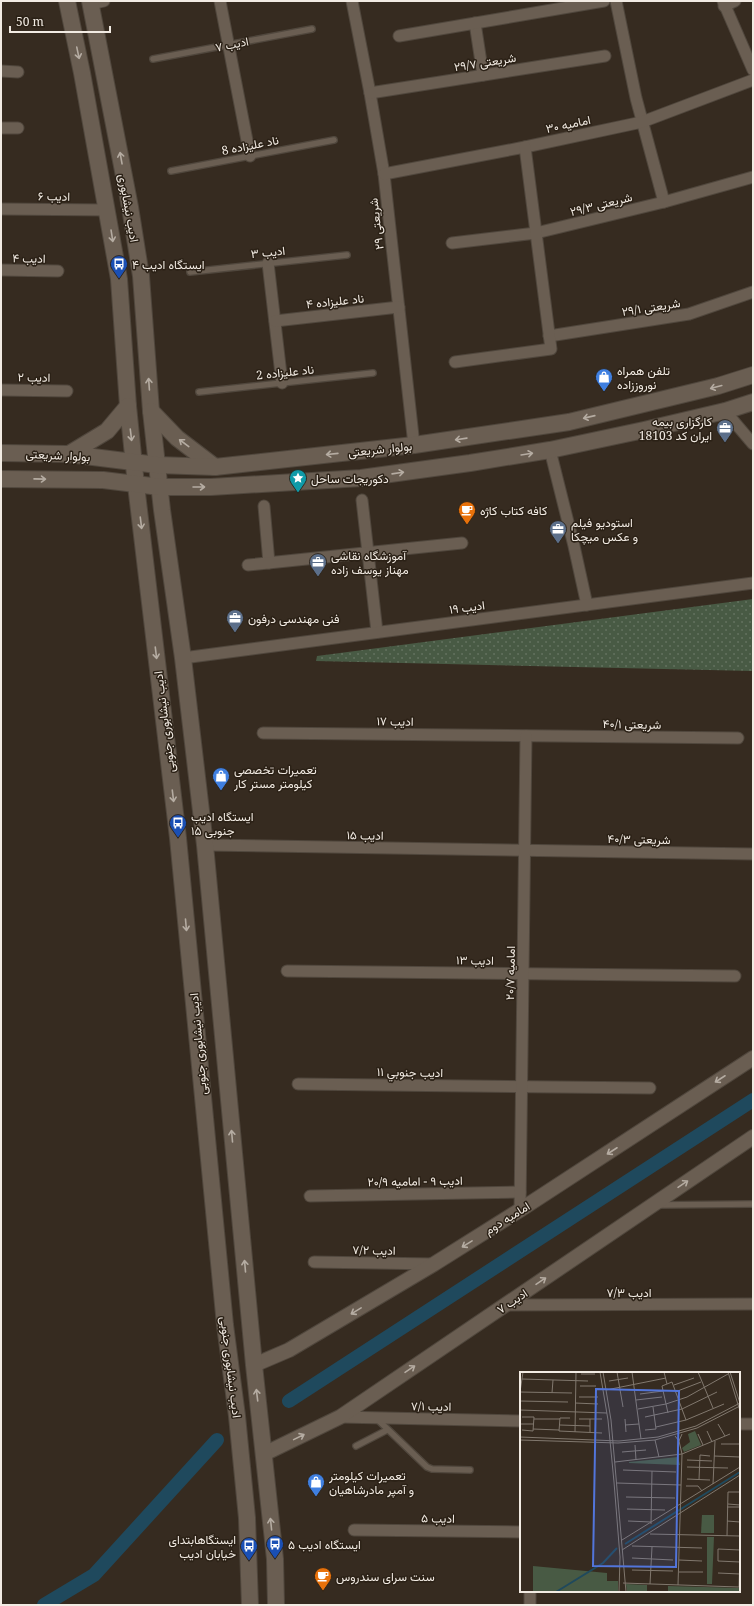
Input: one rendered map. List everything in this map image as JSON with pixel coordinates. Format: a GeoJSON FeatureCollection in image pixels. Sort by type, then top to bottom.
{"type":"FeatureCollection","features":[{"type":"Feature","properties":{"kind":"main road","name":"ادیب نیشابوری"},"geometry":{"type":"LineString","coordinates":[[67,1],[108,210],[119,279],[128,406],[134,463]]}},
{"type":"Feature","properties":{"kind":"main road","name":"ادیب نیشابوری"},"geometry":{"type":"LineString","coordinates":[[95,2],[141,276],[151,411],[160,487]]}},
{"type":"Feature","properties":{"kind":"main road","name":"بولوار شریعتی"},"geometry":{"type":"LineString","coordinates":[[1,453],[69,454],[134,463],[215,467],[414,445],[569,422],[718,386],[753,375]]}},
{"type":"Feature","properties":{"kind":"main road","name":"بولوار شریعتی"},"geometry":{"type":"LineString","coordinates":[[1,479],[103,480],[160,487],[211,488],[361,478],[550,450],[644,430],[753,402]]}},
{"type":"Feature","properties":{"kind":"main road"},"geometry":{"type":"LineString","coordinates":[[69,454],[107,431],[128,406]]}},
{"type":"Feature","properties":{"kind":"main road"},"geometry":{"type":"LineString","coordinates":[[151,411],[177,438],[215,467]]}},
{"type":"Feature","properties":{"kind":"main road","name":"ادیب نیشابوری جنوبی"},"geometry":{"type":"LineString","coordinates":[[134,463],[178,838],[224,1317],[238,1424],[247,1518],[250,1605]]}},
{"type":"Feature","properties":{"kind":"main road","name":"ادیب نیشابوری جنوبی"},"geometry":{"type":"LineString","coordinates":[[160,487],[183,658],[205,845],[254,1365],[275,1559],[276,1605]]}},
{"type":"Feature","properties":{"kind":"street"},"geometry":{"type":"LineString","coordinates":[[220,1],[250,156]]}},
{"type":"Feature","properties":{"kind":"street","name":"شریعتی ۲۹"},"geometry":{"type":"LineString","coordinates":[[352,1],[384,174],[414,445]]}},
{"type":"Feature","properties":{"kind":"street"},"geometry":{"type":"LineString","coordinates":[[399,36],[604,1]]}},
{"type":"Feature","properties":{"kind":"street"},"geometry":{"type":"LineString","coordinates":[[616,1],[642,122],[664,202]]}},
{"type":"Feature","properties":{"kind":"street"},"geometry":{"type":"LineString","coordinates":[[736,1],[723,4],[753,70]]}},
{"type":"Feature","properties":{"kind":"street"},"geometry":{"type":"LineString","coordinates":[[475,23],[483,75]]}},
{"type":"Feature","properties":{"kind":"street","name":"شریعتی ۲۹/۷"},"geometry":{"type":"LineString","coordinates":[[370,93],[605,56]]}},
{"type":"Feature","properties":{"kind":"street"},"geometry":{"type":"LineString","coordinates":[[1,71],[18,72]]}},
{"type":"Feature","properties":{"kind":"street","name":"امامیه ۳۰"},"geometry":{"type":"LineString","coordinates":[[384,174],[525,147],[642,122],[753,80]]}},
{"type":"Feature","properties":{"kind":"street"},"geometry":{"type":"LineString","coordinates":[[1,128],[18,128]]}},
{"type":"Feature","properties":{"kind":"street"},"geometry":{"type":"LineString","coordinates":[[455,362],[551,348],[525,147]]}},
{"type":"Feature","properties":{"kind":"street","name":"شریعتی ۲۹/۳"},"geometry":{"type":"LineString","coordinates":[[452,243],[536,233],[664,202],[753,176]]}},
{"type":"Feature","properties":{"kind":"street","name":"ادیب ۶"},"geometry":{"type":"LineString","coordinates":[[1,209],[108,210]]}},
{"type":"Feature","properties":{"kind":"street"},"geometry":{"type":"LineString","coordinates":[[268,263],[282,383]]}},
{"type":"Feature","properties":{"kind":"street","name":"ادیب ۴"},"geometry":{"type":"LineString","coordinates":[[1,270],[58,271]]}},
{"type":"Feature","properties":{"kind":"street","name":"شریعتی ۲۹/۱"},"geometry":{"type":"LineString","coordinates":[[549,336],[689,314],[753,292]]}},
{"type":"Feature","properties":{"kind":"street","name":"ناد علیزاده ۴"},"geometry":{"type":"LineString","coordinates":[[275,321],[399,307]]}},
{"type":"Feature","properties":{"kind":"street","name":"ادیب ۲"},"geometry":{"type":"LineString","coordinates":[[1,390],[67,391]]}},
{"type":"Feature","properties":{"kind":"street"},"geometry":{"type":"LineString","coordinates":[[725,410],[753,444]]}},
{"type":"Feature","properties":{"kind":"street"},"geometry":{"type":"LineString","coordinates":[[550,450],[588,605]]}},
{"type":"Feature","properties":{"kind":"street"},"geometry":{"type":"LineString","coordinates":[[362,500],[377,632]]}},
{"type":"Feature","properties":{"kind":"street"},"geometry":{"type":"LineString","coordinates":[[264,506],[269,563]]}},
{"type":"Feature","properties":{"kind":"street"},"geometry":{"type":"LineString","coordinates":[[248,565],[462,543]]}},
{"type":"Feature","properties":{"kind":"street","name":"ادیب ۱۹"},"geometry":{"type":"LineString","coordinates":[[183,658],[753,583]]}},
{"type":"Feature","properties":{"kind":"street","name":"ادیب ۱۷"},"geometry":{"type":"LineString","coordinates":[[263,733],[526,736]]}},
{"type":"Feature","properties":{"kind":"street","name":"شریعتی ۴۰/۱"},"geometry":{"type":"LineString","coordinates":[[526,736],[738,738]]}},
{"type":"Feature","properties":{"kind":"street","name":"امامیه ۲۰/۷"},"geometry":{"type":"LineString","coordinates":[[520,1210],[526,736]]}},
{"type":"Feature","properties":{"kind":"street","name":"ادیب ۱۵"},"geometry":{"type":"LineString","coordinates":[[205,845],[525,851]]}},
{"type":"Feature","properties":{"kind":"street","name":"شریعتی ۴۰/۳"},"geometry":{"type":"LineString","coordinates":[[525,851],[753,854]]}},
{"type":"Feature","properties":{"kind":"street","name":"ادیب ۱۳"},"geometry":{"type":"LineString","coordinates":[[287,971],[735,976]]}},
{"type":"Feature","properties":{"kind":"street","name":"امامیه دوم"},"geometry":{"type":"LineString","coordinates":[[254,1365],[289,1350],[434,1264],[520,1210],[753,1058]]}},
{"type":"Feature","properties":{"kind":"street","name":"ادیب جنوبي ١١"},"geometry":{"type":"LineString","coordinates":[[298,1084],[650,1088]]}},
{"type":"Feature","properties":{"kind":"street","name":"ادیب ۷"},"geometry":{"type":"LineString","coordinates":[[264,1454],[340,1417],[753,1137]]}},
{"type":"Feature","properties":{"kind":"street","name":"ادیب ۹ - امامیه ۲۰/۹"},"geometry":{"type":"LineString","coordinates":[[310,1196],[520,1192]]}},
{"type":"Feature","properties":{"kind":"street","name":"ادیب ۷/۲"},"geometry":{"type":"LineString","coordinates":[[314,1262],[434,1264]]}},
{"type":"Feature","properties":{"kind":"street","name":"ادیب ۷/۳"},"geometry":{"type":"LineString","coordinates":[[505,1305],[753,1304]]}},
{"type":"Feature","properties":{"kind":"street","name":"ادیب ۷/۱"},"geometry":{"type":"LineString","coordinates":[[340,1417],[520,1421]]}},
{"type":"Feature","properties":{"kind":"street"},"geometry":{"type":"LineString","coordinates":[[740,1424],[753,1424]]}},
{"type":"Feature","properties":{"kind":"street","name":"ادیب ۵"},"geometry":{"type":"LineString","coordinates":[[354,1530],[520,1532]]}},
{"type":"Feature","properties":{"kind":"street"},"geometry":{"type":"LineString","coordinates":[[530,1592],[530,1605]]}},
{"type":"Feature","properties":{"kind":"lane","name":"ادیب ۷"},"geometry":{"type":"LineString","coordinates":[[153,60],[312,29]]}},
{"type":"Feature","properties":{"kind":"lane","name":"ناد علیزاده 8"},"geometry":{"type":"LineString","coordinates":[[171,171],[334,140]]}},
{"type":"Feature","properties":{"kind":"lane","name":"ادیب ۳"},"geometry":{"type":"LineString","coordinates":[[190,272],[347,255]]}},
{"type":"Feature","properties":{"kind":"lane","name":"ناد علیزاده 2"},"geometry":{"type":"LineString","coordinates":[[199,392],[373,373]]}},
{"type":"Feature","properties":{"kind":"lane"},"geometry":{"type":"LineString","coordinates":[[653,1205],[753,1204]]}},
{"type":"Feature","properties":{"kind":"lane"},"geometry":{"type":"LineString","coordinates":[[376,1418],[427,1467],[432,1469],[470,1470]]}},
{"type":"Feature","properties":{"kind":"lane"},"geometry":{"type":"LineString","coordinates":[[356,1446],[387,1430]]}},
{"type":"Feature","properties":{"kind":"green space"},"geometry":{"type":"Polygon","coordinates":[[[753,599],[753,671],[316,661],[317,656],[753,599]]]}},
{"type":"Feature","properties":{"kind":"waterway"},"geometry":{"type":"LineString","coordinates":[[289,1401],[753,1100]]}},
{"type":"Feature","properties":{"kind":"waterway"},"geometry":{"type":"LineString","coordinates":[[44,1605],[94,1575],[217,1440]]}},
{"type":"Feature","properties":{"kind":"place","name":"ایستگاه ادیب ۴"},"geometry":{"type":"Point","coordinates":[119,279]}},
{"type":"Feature","properties":{"kind":"place","name":"تلفن همراه نوروززاده"},"geometry":{"type":"Point","coordinates":[604,392]}},
{"type":"Feature","properties":{"kind":"place","name":"کارگزاری بیمه ایران کد 18103"},"geometry":{"type":"Point","coordinates":[725,443]}},
{"type":"Feature","properties":{"kind":"place","name":"دکوریجات ساحل"},"geometry":{"type":"Point","coordinates":[298,493]}},
{"type":"Feature","properties":{"kind":"place","name":"کافه کتاب کاژه"},"geometry":{"type":"Point","coordinates":[467,525]}},
{"type":"Feature","properties":{"kind":"place","name":"استودیو فیلم و عکس میچکا"},"geometry":{"type":"Point","coordinates":[558,544]}},
{"type":"Feature","properties":{"kind":"place","name":"آموزشگاه نقاشی مهناز یوسف زاده"},"geometry":{"type":"Point","coordinates":[318,577]}},
{"type":"Feature","properties":{"kind":"place","name":"فنی مهندسی درفون"},"geometry":{"type":"Point","coordinates":[235,633]}},
{"type":"Feature","properties":{"kind":"place","name":"تعمیرات تخصصی کیلومتر مستر کار"},"geometry":{"type":"Point","coordinates":[221,791]}},
{"type":"Feature","properties":{"kind":"place","name":"ایستگاه ادیب جنوبی ۱۵"},"geometry":{"type":"Point","coordinates":[178,838]}},
{"type":"Feature","properties":{"kind":"place","name":"تعمیرات کیلومتر و آمپر مادرشاهیان"},"geometry":{"type":"Point","coordinates":[316,1497]}},
{"type":"Feature","properties":{"kind":"place","name":"ایستگاه ادیب ۵"},"geometry":{"type":"Point","coordinates":[275,1559]}},
{"type":"Feature","properties":{"kind":"place","name":"ایستگاهابتدای خیابان ادیب"},"geometry":{"type":"Point","coordinates":[249,1561]}},
{"type":"Feature","properties":{"kind":"place","name":"سنت سرای سندروس"},"geometry":{"type":"Point","coordinates":[323,1591]}}]}
